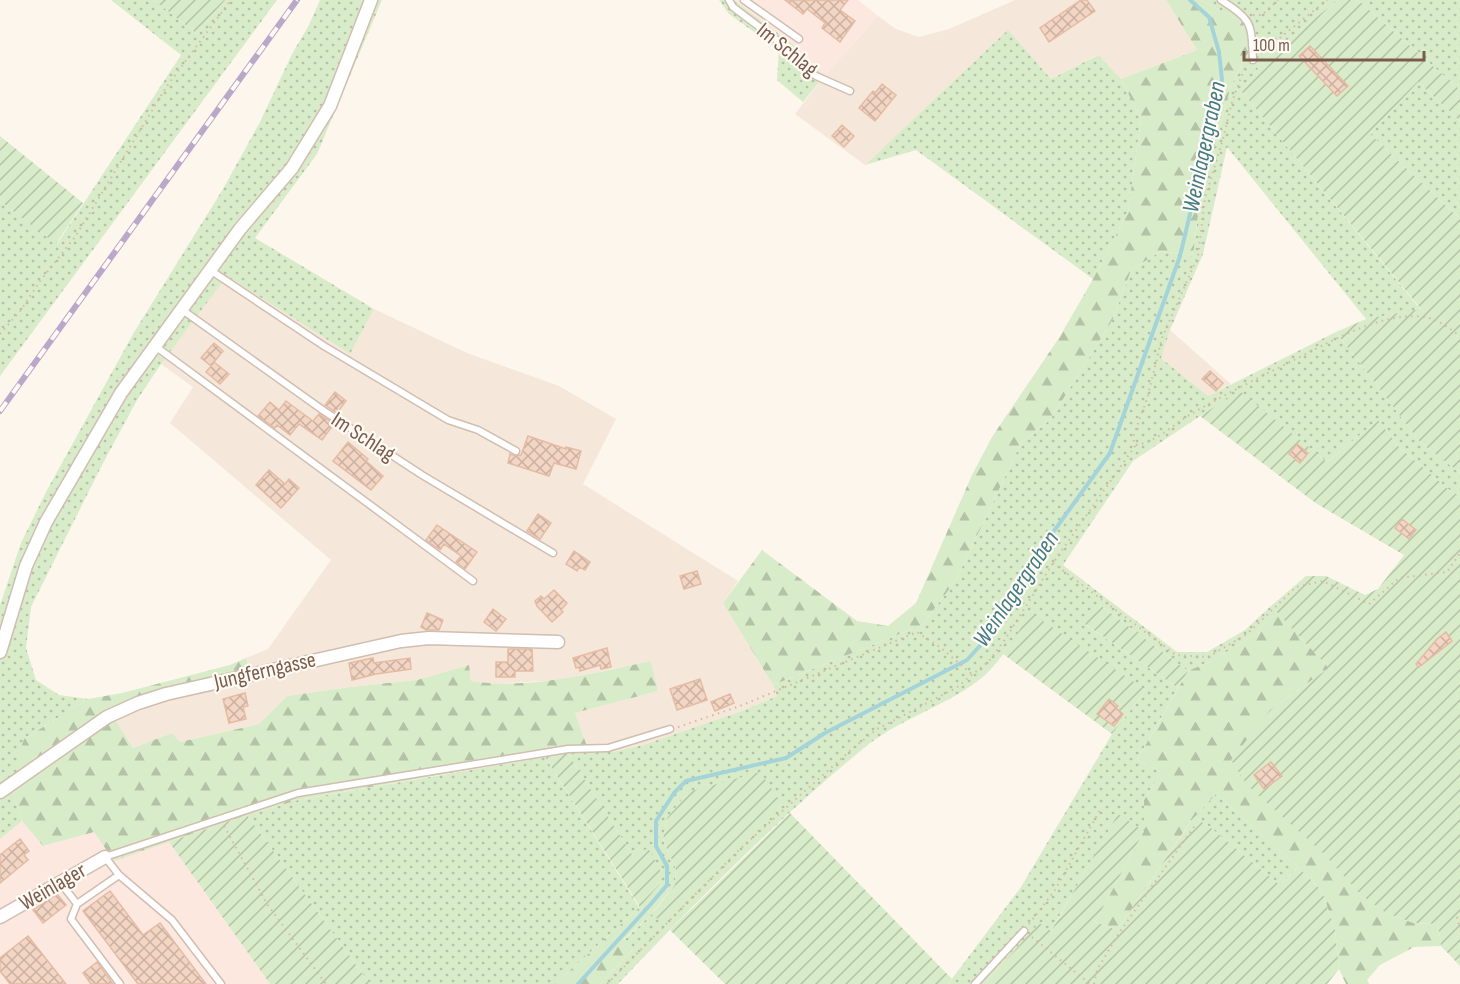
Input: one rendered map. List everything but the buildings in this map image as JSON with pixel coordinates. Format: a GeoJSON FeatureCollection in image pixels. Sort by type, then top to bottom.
{"type":"FeatureCollection","features":[{"type":"Feature","properties":{"kind":"street"},"geometry":{"type":"LineString","coordinates":[[0,652],[26,566],[46,522],[121,393],[154,345],[240,230],[292,168],[330,106],[371,0]]}},
{"type":"Feature","properties":{"kind":"street","name":"Jungferngasse"},"geometry":{"type":"LineString","coordinates":[[0,792],[107,717],[166,694],[401,640],[429,638],[558,642]]}},
{"type":"Feature","properties":{"kind":"street","name":"Weinlager"},"geometry":{"type":"LineString","coordinates":[[0,917],[105,857]]}},
{"type":"Feature","properties":{"kind":"lane","name":"Im Schlag"},"geometry":{"type":"LineString","coordinates":[[729,0],[733,7],[782,44],[816,76],[850,92]]}},
{"type":"Feature","properties":{"kind":"lane"},"geometry":{"type":"LineString","coordinates":[[744,0],[799,39]]}},
{"type":"Feature","properties":{"kind":"lane"},"geometry":{"type":"LineString","coordinates":[[1221,0],[1244,16],[1251,30],[1253,60]]}},
{"type":"Feature","properties":{"kind":"lane"},"geometry":{"type":"LineString","coordinates":[[210,270],[324,346],[448,420],[478,430],[516,451]]}},
{"type":"Feature","properties":{"kind":"lane","name":"Im Schlag"},"geometry":{"type":"LineString","coordinates":[[181,309],[324,411],[422,474],[553,553]]}},
{"type":"Feature","properties":{"kind":"lane"},"geometry":{"type":"LineString","coordinates":[[154,345],[473,581]]}},
{"type":"Feature","properties":{"kind":"lane"},"geometry":{"type":"LineString","coordinates":[[221,984],[172,920],[119,875],[105,857],[298,793],[568,749],[608,748],[670,729]]}},
{"type":"Feature","properties":{"kind":"lane"},"geometry":{"type":"LineString","coordinates":[[119,875],[77,904],[71,919],[120,984]]}},
{"type":"Feature","properties":{"kind":"lane"},"geometry":{"type":"LineString","coordinates":[[59,882],[77,904]]}},
{"type":"Feature","properties":{"kind":"lane"},"geometry":{"type":"LineString","coordinates":[[975,984],[1024,931]]}},
{"type":"Feature","properties":{"kind":"path"},"geometry":{"type":"LineString","coordinates":[[0,334],[21,310],[40,281],[75,237],[167,86],[231,0]]}},
{"type":"Feature","properties":{"kind":"path"},"geometry":{"type":"LineString","coordinates":[[1244,16],[1262,15],[1278,0]]}},
{"type":"Feature","properties":{"kind":"path"},"geometry":{"type":"LineString","coordinates":[[1135,446],[1133,437],[1147,399],[1162,338],[1198,256],[1205,198],[1242,75],[1253,60],[1327,0]]}},
{"type":"Feature","properties":{"kind":"path"},"geometry":{"type":"LineString","coordinates":[[607,984],[741,848],[852,749],[877,729],[956,688],[989,661],[1053,563],[1135,446],[1146,444],[1188,416],[1232,391],[1356,329],[1391,319],[1424,317],[1441,322],[1460,336]]}},
{"type":"Feature","properties":{"kind":"path"},"geometry":{"type":"LineString","coordinates":[[1053,563],[1176,656],[1208,657],[1247,634],[1296,587],[1323,581],[1369,604],[1399,579],[1447,573],[1460,554]]}},
{"type":"Feature","properties":{"kind":"path"},"geometry":{"type":"LineString","coordinates":[[670,729],[740,706],[916,632],[958,661],[973,676]]}},
{"type":"Feature","properties":{"kind":"path"},"geometry":{"type":"LineString","coordinates":[[1100,810],[1055,890],[1024,931],[1092,984],[1097,970],[1119,933],[1196,824]]}},
{"type":"Feature","properties":{"kind":"path"},"geometry":{"type":"LineString","coordinates":[[220,819],[267,904],[326,984]]}},
{"type":"Feature","properties":{"kind":"path"},"geometry":{"type":"LineString","coordinates":[[1457,917],[1460,929]]}},
{"type":"Feature","properties":{"kind":"shaded area"},"geometry":{"type":"Polygon","coordinates":[[[734,0],[858,0],[878,16],[825,75],[797,56],[800,50],[734,0]]]}},
{"type":"Feature","properties":{"kind":"shaded area"},"geometry":{"type":"Polygon","coordinates":[[[1015,0],[1166,0],[1197,50],[1121,79],[1097,55],[1051,79],[1008,31],[865,165],[795,114],[825,75],[878,16],[896,29],[919,37],[949,29],[1015,0]]]}},
{"type":"Feature","properties":{"kind":"shaded area"},"geometry":{"type":"Polygon","coordinates":[[[227,275],[350,354],[374,309],[467,353],[559,386],[616,419],[583,484],[738,581],[723,603],[773,685],[777,696],[742,711],[643,745],[613,752],[589,752],[575,713],[658,691],[651,661],[560,680],[489,684],[471,681],[469,665],[417,680],[287,696],[259,724],[180,742],[172,733],[133,748],[111,713],[251,673],[246,658],[268,649],[331,560],[170,423],[193,387],[161,364],[227,275]]]}},
{"type":"Feature","properties":{"kind":"shaded area"},"geometry":{"type":"Polygon","coordinates":[[[1170,330],[1231,384],[1208,396],[1161,358],[1170,330]]]}},
{"type":"Feature","properties":{"kind":"shaded area"},"geometry":{"type":"Polygon","coordinates":[[[22,821],[43,846],[94,832],[114,860],[169,842],[270,984],[0,984],[0,839],[22,821]]]}},
{"type":"Feature","properties":{"kind":"green space"},"geometry":{"type":"Polygon","coordinates":[[[111,0],[154,0],[197,34],[225,0],[277,0],[0,376],[0,201],[57,244],[181,55],[111,0]]]}},
{"type":"Feature","properties":{"kind":"green space"},"geometry":{"type":"Polygon","coordinates":[[[154,0],[225,0],[197,34],[154,0]]]}},
{"type":"Feature","properties":{"kind":"green space"},"geometry":{"type":"Polygon","coordinates":[[[320,0],[382,0],[317,154],[255,238],[374,309],[350,354],[227,276],[161,364],[137,400],[101,467],[31,607],[26,648],[36,680],[59,695],[88,699],[24,739],[21,781],[13,792],[22,821],[0,839],[0,605],[21,543],[46,492],[133,334],[223,189],[260,122],[320,0]]]}},
{"type":"Feature","properties":{"kind":"green space"},"geometry":{"type":"Polygon","coordinates":[[[719,0],[734,0],[800,50],[797,56],[825,75],[803,102],[777,80],[779,50],[729,14],[719,0]]]}},
{"type":"Feature","properties":{"kind":"green space"},"geometry":{"type":"Polygon","coordinates":[[[1166,0],[1201,0],[1243,22],[1247,31],[1248,53],[1231,86],[1200,198],[1193,256],[1161,251],[1131,270],[1113,319],[1050,420],[1021,443],[956,580],[922,625],[773,685],[723,603],[762,550],[857,621],[888,626],[916,603],[972,475],[992,437],[1059,338],[1128,212],[1141,119],[1121,79],[1197,50],[1166,0]]]}},
{"type":"Feature","properties":{"kind":"green space"},"geometry":{"type":"Polygon","coordinates":[[[1201,0],[1338,0],[1265,58],[1242,92],[1421,310],[1366,319],[1227,147],[1203,254],[1170,330],[1161,358],[1208,396],[1336,332],[1420,442],[1460,473],[1460,499],[1399,447],[1378,420],[1327,462],[1240,392],[1133,461],[1063,565],[1177,652],[1207,652],[1245,630],[1271,606],[1277,612],[1250,638],[1211,661],[1188,671],[1100,605],[1086,625],[1178,688],[1137,760],[1161,772],[1144,800],[1144,831],[1118,815],[1050,932],[1039,924],[985,984],[948,984],[1021,887],[1112,734],[1146,690],[1010,644],[984,676],[955,696],[893,728],[831,775],[737,862],[618,984],[600,984],[633,949],[624,940],[652,914],[640,907],[555,984],[370,984],[247,815],[298,800],[545,757],[639,907],[633,856],[567,752],[613,752],[643,745],[742,711],[777,696],[773,685],[922,625],[956,580],[1021,443],[1050,420],[1113,319],[1131,270],[1161,251],[1193,256],[1200,198],[1231,86],[1248,53],[1243,22],[1201,0]],[[688,792],[667,818],[663,840],[676,869],[675,885],[652,913],[781,805],[688,792]]]}},
{"type":"Feature","properties":{"kind":"green space"},"geometry":{"type":"Polygon","coordinates":[[[1338,0],[1358,0],[1460,90],[1460,121],[1418,82],[1370,134],[1460,219],[1460,473],[1420,442],[1336,332],[1366,319],[1421,309],[1242,92],[1265,58],[1338,0]]]}},
{"type":"Feature","properties":{"kind":"green space"},"geometry":{"type":"Polygon","coordinates":[[[1358,0],[1460,0],[1460,90],[1358,0]]]}},
{"type":"Feature","properties":{"kind":"green space"},"geometry":{"type":"Polygon","coordinates":[[[1008,30],[1051,79],[1098,55],[1121,79],[1141,119],[1128,212],[1093,279],[916,150],[865,165],[1008,30]]]}},
{"type":"Feature","properties":{"kind":"green space"},"geometry":{"type":"Polygon","coordinates":[[[1418,82],[1460,121],[1460,219],[1370,134],[1418,82]]]}},
{"type":"Feature","properties":{"kind":"green space"},"geometry":{"type":"Polygon","coordinates":[[[0,136],[83,203],[56,244],[0,201],[0,136]]]}},
{"type":"Feature","properties":{"kind":"green space"},"geometry":{"type":"Polygon","coordinates":[[[1240,391],[1327,462],[1378,420],[1399,447],[1460,499],[1460,966],[1441,946],[1438,924],[1414,923],[1386,913],[1361,895],[1323,853],[1247,785],[1231,760],[1270,710],[1329,668],[1271,606],[1306,576],[1326,576],[1365,595],[1378,589],[1404,555],[1317,504],[1200,416],[1240,391]]]}},
{"type":"Feature","properties":{"kind":"green space"},"geometry":{"type":"Polygon","coordinates":[[[1100,605],[1188,671],[1178,688],[1085,624],[1100,605]]]}},
{"type":"Feature","properties":{"kind":"green space"},"geometry":{"type":"Polygon","coordinates":[[[1277,612],[1329,668],[1270,710],[1323,853],[1362,895],[1386,913],[1414,923],[1438,924],[1441,946],[1414,947],[1380,965],[1367,980],[1369,984],[1346,984],[1339,969],[1335,930],[1322,891],[1216,794],[1191,821],[1117,930],[1095,922],[1144,831],[1144,800],[1161,772],[1137,760],[1188,671],[1211,661],[1250,638],[1277,612]]]}},
{"type":"Feature","properties":{"kind":"green space"},"geometry":{"type":"Polygon","coordinates":[[[1031,613],[1146,690],[1112,734],[1003,654],[1031,613]]]}},
{"type":"Feature","properties":{"kind":"green space"},"geometry":{"type":"Polygon","coordinates":[[[246,658],[251,674],[111,713],[133,748],[172,733],[180,742],[259,724],[287,696],[417,680],[469,665],[471,681],[516,683],[562,679],[651,661],[658,691],[575,713],[589,752],[567,752],[298,800],[247,815],[114,861],[94,832],[43,846],[22,821],[13,792],[21,781],[16,763],[24,739],[88,699],[122,693],[230,665],[246,658]]]}},
{"type":"Feature","properties":{"kind":"green space"},"geometry":{"type":"Polygon","coordinates":[[[567,752],[633,856],[648,848],[660,869],[658,886],[640,907],[545,757],[567,752]]]}},
{"type":"Feature","properties":{"kind":"green space"},"geometry":{"type":"Polygon","coordinates":[[[760,772],[782,804],[660,921],[652,914],[675,885],[676,869],[663,840],[667,818],[688,792],[760,772]]]}},
{"type":"Feature","properties":{"kind":"green space"},"geometry":{"type":"Polygon","coordinates":[[[1216,794],[1298,867],[1280,885],[1211,828],[1194,817],[1216,794]]]}},
{"type":"Feature","properties":{"kind":"green space"},"geometry":{"type":"Polygon","coordinates":[[[790,813],[952,979],[948,984],[725,984],[670,930],[790,813]]]}},
{"type":"Feature","properties":{"kind":"green space"},"geometry":{"type":"Polygon","coordinates":[[[1118,814],[1144,831],[1095,922],[1117,930],[1194,817],[1211,828],[1280,885],[1298,867],[1322,891],[1335,930],[1339,969],[1327,984],[985,984],[1039,923],[1051,931],[1118,814]]]}},
{"type":"Feature","properties":{"kind":"green space"},"geometry":{"type":"Polygon","coordinates":[[[247,815],[370,984],[270,984],[169,842],[247,815]]]}},
{"type":"Feature","properties":{"kind":"green space"},"geometry":{"type":"Polygon","coordinates":[[[640,907],[652,914],[624,939],[633,949],[600,984],[555,984],[640,907]]]}},
{"type":"Feature","properties":{"kind":"waterway","name":"Weinlagergraben"},"geometry":{"type":"LineString","coordinates":[[578,984],[667,885],[667,866],[656,846],[656,821],[674,793],[686,781],[786,758],[825,733],[967,660],[988,637],[1031,563],[1110,453],[1180,256],[1222,80],[1219,52],[1209,17],[1190,0]]}},
{"type":"Feature","properties":{"kind":"railway"},"geometry":{"type":"LineString","coordinates":[[0,411],[297,0]]}}]}
